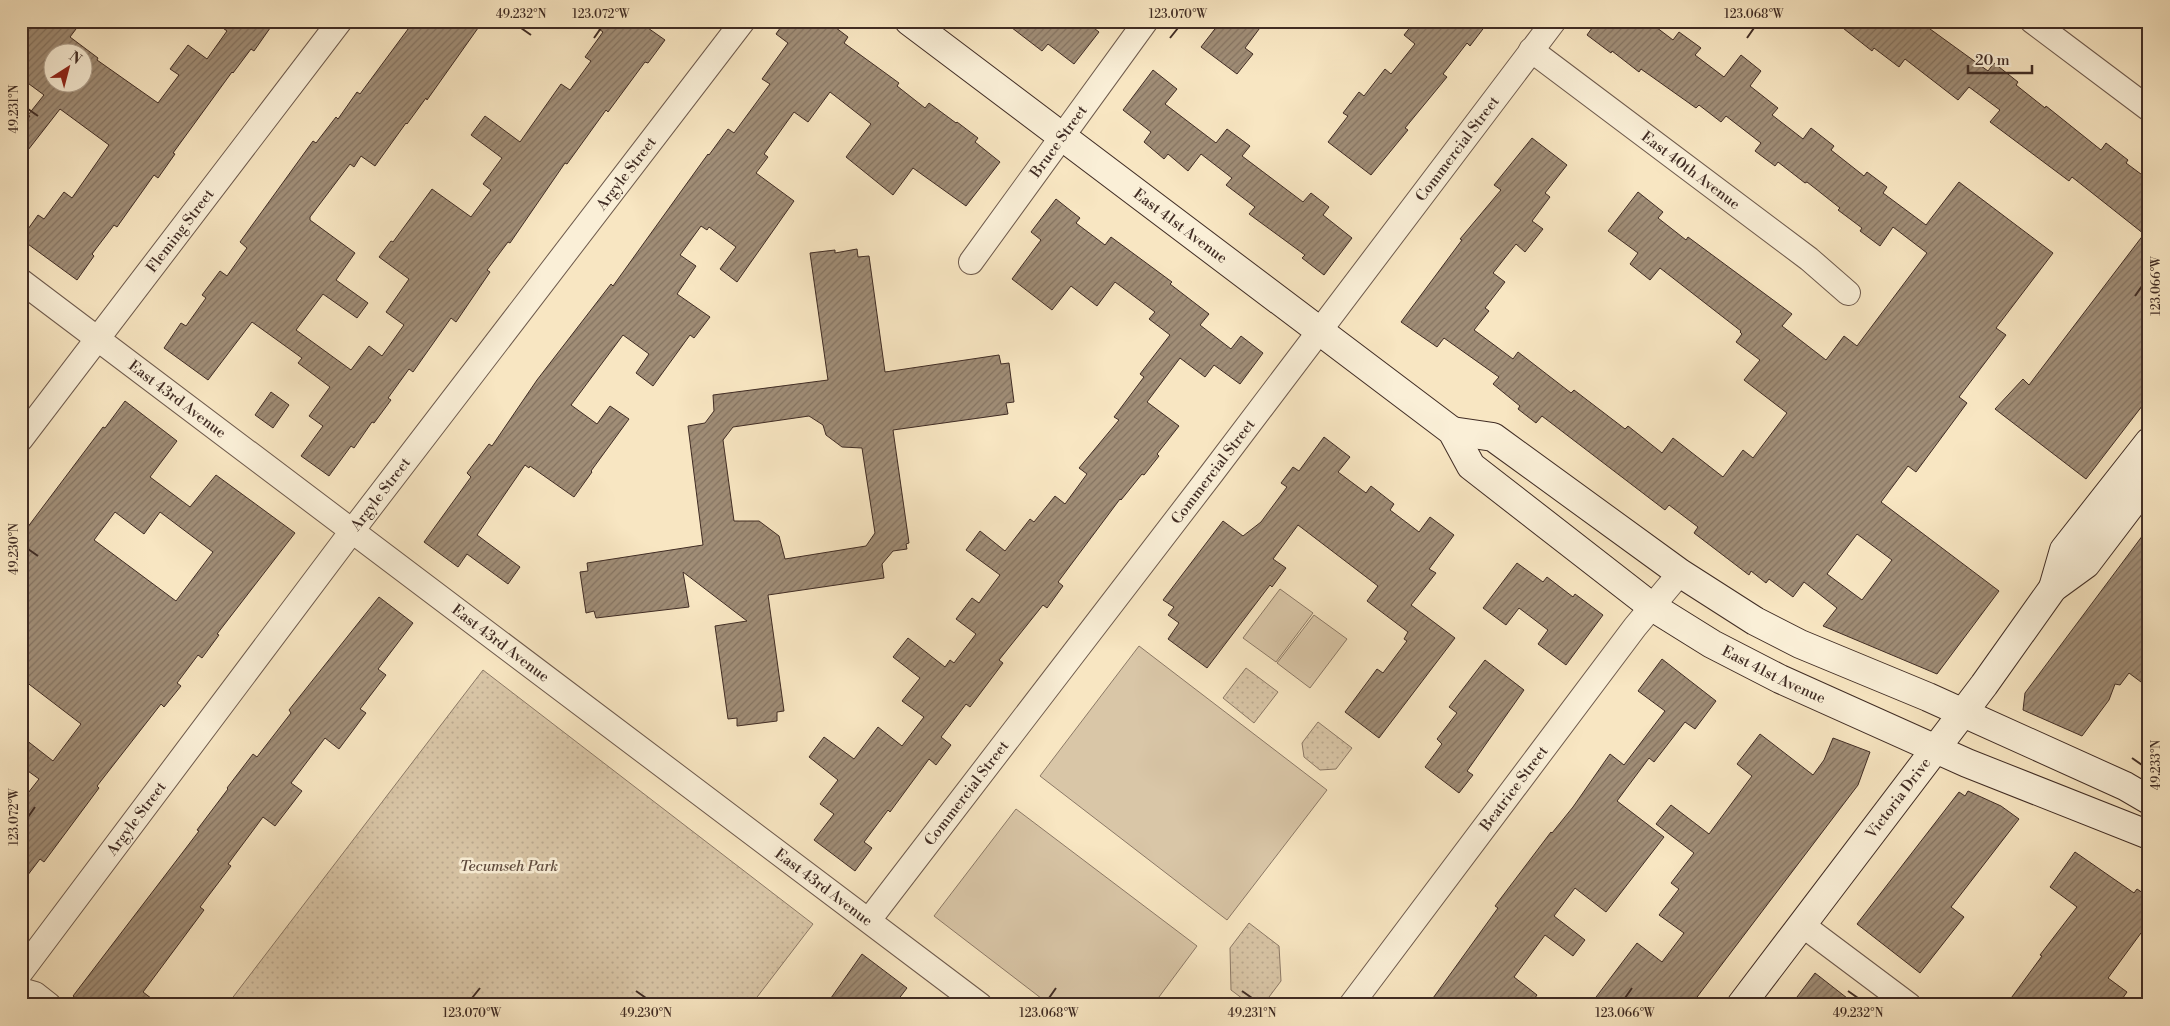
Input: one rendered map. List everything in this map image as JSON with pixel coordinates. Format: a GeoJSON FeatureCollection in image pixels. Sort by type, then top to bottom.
{"type":"FeatureCollection","features":[{"type":"Feature","properties":{"kind":"main road","name":"East 41st Avenue"},"geometry":{"type":"LineString","coordinates":[[909,21],[1452,431],[1471,466],[1651,606],[1712,644],[1780,679],[1967,763],[2149,835]]}},
{"type":"Feature","properties":{"kind":"main road","name":"East 41st Avenue"},"geometry":{"type":"LineString","coordinates":[[1452,431],[1493,437],[1680,573],[1755,621],[1800,644],[1963,713],[2125,786],[2149,800]]}},
{"type":"Feature","properties":{"kind":"main road","name":"Victoria Drive"},"geometry":{"type":"LineString","coordinates":[[2053,588],[2064,550],[2149,442]]}},
{"type":"Feature","properties":{"kind":"main road","name":"Victoria Drive"},"geometry":{"type":"LineString","coordinates":[[1741,1005],[1963,713],[2053,588],[2086,564],[2149,481]]}},
{"type":"Feature","properties":{"kind":"street","name":"Fleming Street"},"geometry":{"type":"LineString","coordinates":[[21,439],[340,21]]}},
{"type":"Feature","properties":{"kind":"street","name":"Argyle Street"},"geometry":{"type":"LineString","coordinates":[[21,972],[352,531],[743,21]]}},
{"type":"Feature","properties":{"kind":"street","name":"Bruce Street"},"geometry":{"type":"LineString","coordinates":[[971,262],[1146,21]]}},
{"type":"Feature","properties":{"kind":"street","name":"Commercial Street"},"geometry":{"type":"LineString","coordinates":[[869,920],[1554,21]]}},
{"type":"Feature","properties":{"kind":"street"},"geometry":{"type":"LineString","coordinates":[[2032,21],[2149,109]]}},
{"type":"Feature","properties":{"kind":"street","name":"East 40th Avenue"},"geometry":{"type":"LineString","coordinates":[[1531,50],[1808,259],[1848,293]]}},
{"type":"Feature","properties":{"kind":"street","name":"East 43rd Avenue"},"geometry":{"type":"LineString","coordinates":[[21,281],[869,920],[968,1001]]}},
{"type":"Feature","properties":{"kind":"street","name":"Beatrice Street"},"geometry":{"type":"LineString","coordinates":[[1350,1005],[1651,606],[1680,573]]}},
{"type":"Feature","properties":{"kind":"street"},"geometry":{"type":"LineString","coordinates":[[1801,924],[1909,1005]]}},
{"type":"Feature","properties":{"kind":"street"},"geometry":{"type":"LineString","coordinates":[[21,990],[35,994],[49,1005]]}},
{"type":"Feature","properties":{"kind":"green space"},"geometry":{"type":"Polygon","coordinates":[[[1280,589],[1313,613],[1276,662],[1243,638],[1280,589]]]}},
{"type":"Feature","properties":{"kind":"green space"},"geometry":{"type":"Polygon","coordinates":[[[1314,615],[1347,639],[1310,688],[1277,663],[1314,615]]]}},
{"type":"Feature","properties":{"kind":"green space"},"geometry":{"type":"Polygon","coordinates":[[[1139,646],[1327,790],[1227,920],[1040,776],[1139,646]]]}},
{"type":"Feature","properties":{"kind":"green space"},"geometry":{"type":"Polygon","coordinates":[[[1246,668],[1278,692],[1254,723],[1223,698],[1246,668]]]}},
{"type":"Feature","properties":{"kind":"green space","name":"Tecumseh Park"},"geometry":{"type":"Polygon","coordinates":[[[483,670],[813,924],[751,1005],[227,1005],[483,670]]]}},
{"type":"Feature","properties":{"kind":"green space"},"geometry":{"type":"Polygon","coordinates":[[[1318,722],[1352,748],[1336,769],[1320,770],[1304,757],[1302,743],[1318,722]]]}},
{"type":"Feature","properties":{"kind":"green space"},"geometry":{"type":"Polygon","coordinates":[[[1016,809],[1197,946],[1153,1005],[1050,1005],[934,916],[1016,809]]]}},
{"type":"Feature","properties":{"kind":"green space"},"geometry":{"type":"Polygon","coordinates":[[[1249,923],[1279,946],[1281,981],[1263,1005],[1251,1005],[1231,990],[1230,948],[1249,923]]]}},
{"type":"Feature","properties":{"kind":"building"},"geometry":{"type":"Polygon","coordinates":[[[21,21],[82,21],[70,37],[77,42],[42,42],[42,92],[92,92],[92,54],[98,58],[97,60],[158,103],[179,75],[170,69],[188,45],[207,59],[227,31],[213,21],[275,21],[254,51],[251,49],[232,72],[173,153],[175,154],[158,178],[154,175],[117,227],[114,225],[92,254],[94,256],[77,280],[21,239],[38,215],[44,219],[64,192],[72,198],[109,145],[60,109],[21,159],[21,128],[30,116],[28,115],[44,95],[21,78],[21,21]]]}},
{"type":"Feature","properties":{"kind":"building"},"geometry":{"type":"Polygon","coordinates":[[[414,21],[483,21],[427,100],[426,98],[406,123],[375,166],[361,156],[354,167],[350,164],[310,217],[310,220],[355,253],[336,280],[368,303],[357,318],[323,294],[296,330],[351,370],[369,346],[382,356],[404,325],[386,312],[409,279],[379,257],[391,241],[393,242],[432,189],[471,217],[491,190],[483,184],[502,158],[471,135],[485,116],[520,142],[561,84],[570,90],[591,61],[585,57],[603,32],[588,21],[638,21],[665,40],[648,63],[645,62],[608,112],[606,110],[567,164],[565,163],[510,243],[508,242],[487,270],[490,272],[456,322],[451,318],[413,372],[409,369],[388,398],[391,400],[374,423],[372,422],[354,448],[351,446],[329,476],[301,456],[323,426],[309,416],[330,387],[298,363],[302,358],[252,322],[208,380],[164,348],[181,323],[186,326],[206,298],[202,295],[220,271],[227,276],[247,248],[240,242],[313,141],[316,143],[336,117],[338,119],[357,92],[360,94],[414,21]]]}},
{"type":"Feature","properties":{"kind":"building"},"geometry":{"type":"Polygon","coordinates":[[[785,21],[827,21],[848,37],[844,43],[899,83],[897,86],[925,108],[929,103],[978,138],[975,142],[1000,162],[966,206],[913,168],[893,195],[846,157],[871,124],[830,92],[808,122],[794,112],[764,154],[768,157],[756,173],[794,201],[737,282],[720,269],[736,247],[709,227],[707,230],[701,226],[680,255],[696,266],[677,294],[710,317],[694,338],[690,335],[653,386],[636,373],[649,354],[623,335],[571,405],[597,424],[610,406],[629,419],[592,472],[574,497],[530,466],[529,468],[525,465],[477,535],[520,567],[508,584],[467,554],[458,567],[424,542],[471,477],[467,473],[489,444],[492,446],[537,380],[611,284],[613,286],[708,154],[728,129],[734,133],[770,84],[762,79],[788,43],[776,34],[785,21]]]}},
{"type":"Feature","properties":{"kind":"building"},"geometry":{"type":"Polygon","coordinates":[[[1003,21],[1085,21],[1099,32],[1074,64],[1048,44],[1042,51],[1003,21]]]}},
{"type":"Feature","properties":{"kind":"building"},"geometry":{"type":"Polygon","coordinates":[[[1221,21],[1265,21],[1245,48],[1253,54],[1237,74],[1201,47],[1221,21]]]}},
{"type":"Feature","properties":{"kind":"building"},"geometry":{"type":"Polygon","coordinates":[[[1415,21],[1489,21],[1470,46],[1467,43],[1443,74],[1447,77],[1405,128],[1408,130],[1371,175],[1328,142],[1348,116],[1343,113],[1359,92],[1364,96],[1385,69],[1391,74],[1415,44],[1404,35],[1415,21]]]}},
{"type":"Feature","properties":{"kind":"building"},"geometry":{"type":"Polygon","coordinates":[[[1597,21],[1648,21],[1673,40],[1679,32],[1701,48],[1695,55],[1724,77],[1741,55],[1761,71],[1750,86],[1778,108],[1772,115],[1803,139],[1811,128],[1834,146],[1831,150],[1864,176],[1867,172],[1887,187],[1883,193],[1926,225],[1959,182],[2053,253],[1996,328],[2006,335],[1959,397],[1967,403],[1916,472],[1908,466],[1881,502],[1999,591],[1937,674],[1823,626],[1837,608],[1804,582],[1793,597],[1769,579],[1766,583],[1751,571],[1749,575],[1694,533],[1698,527],[1669,505],[1665,510],[1542,416],[1536,423],[1518,409],[1520,406],[1493,384],[1499,377],[1444,338],[1437,347],[1401,322],[1462,240],[1460,239],[1501,190],[1494,185],[1532,138],[1567,165],[1545,193],[1550,197],[1532,221],[1543,229],[1525,252],[1516,244],[1493,273],[1505,282],[1485,308],[1489,311],[1474,330],[1513,359],[1518,352],[1571,393],[1574,390],[1625,429],[1628,426],[1662,453],[1673,438],[1723,477],[1743,450],[1753,458],[1787,413],[1744,380],[1760,360],[1736,342],[1742,334],[1741,331],[1660,268],[1650,280],[1630,264],[1638,253],[1608,231],[1638,192],[1663,212],[1658,218],[1686,240],[1688,237],[1792,314],[1782,326],[1826,360],[1844,336],[1857,346],[1927,253],[1893,227],[1880,246],[1860,231],[1862,228],[1838,210],[1840,208],[1807,182],[1805,183],[1778,162],[1775,166],[1755,151],[1761,143],[1726,116],[1721,122],[1699,105],[1696,108],[1641,69],[1639,72],[1587,35],[1597,21]],[[1857,534],[1827,574],[1862,600],[1892,560],[1857,534]]]}},
{"type":"Feature","properties":{"kind":"building"},"geometry":{"type":"Polygon","coordinates":[[[1834,21],[1919,21],[1988,71],[1994,63],[2018,82],[2016,85],[2045,108],[2046,106],[2101,150],[2106,143],[2128,160],[2126,163],[2149,180],[2149,397],[2086,479],[1995,409],[2023,379],[2029,385],[2144,234],[2072,177],[2069,181],[1990,122],[2000,110],[1969,87],[1958,100],[1905,59],[1899,67],[1874,48],[1872,51],[1834,21]]]}},
{"type":"Feature","properties":{"kind":"building"},"geometry":{"type":"Polygon","coordinates":[[[1153,70],[1177,89],[1165,104],[1216,143],[1227,129],[1250,146],[1242,156],[1303,202],[1311,193],[1329,207],[1323,215],[1352,238],[1324,275],[1302,258],[1305,255],[1249,214],[1255,207],[1226,185],[1232,178],[1201,154],[1188,171],[1168,154],[1164,159],[1144,142],[1151,132],[1123,110],[1153,70]]]}},
{"type":"Feature","properties":{"kind":"building"},"geometry":{"type":"Polygon","coordinates":[[[1056,199],[1080,218],[1076,223],[1105,245],[1111,237],[1172,282],[1170,284],[1209,314],[1200,325],[1231,349],[1241,336],[1263,353],[1240,384],[1214,365],[1205,377],[1180,358],[1147,402],[1179,426],[1157,454],[1159,456],[1144,475],[1142,474],[1120,499],[1058,582],[1063,586],[1047,608],[1043,605],[999,660],[1003,663],[970,707],[966,704],[941,737],[951,745],[936,765],[929,759],[890,812],[888,810],[864,842],[872,848],[855,871],[814,840],[834,814],[820,804],[838,780],[809,757],[824,737],[854,759],[878,727],[902,746],[924,717],[902,701],[920,678],[893,657],[908,638],[945,667],[950,660],[954,663],[976,634],[956,619],[972,598],[979,603],[1000,575],[966,550],[980,531],[1005,551],[1030,519],[1034,522],[1055,496],[1065,504],[1087,474],[1079,468],[1119,420],[1114,417],[1144,377],[1140,374],[1170,335],[1149,319],[1155,312],[1115,282],[1097,306],[1071,286],[1052,310],[1012,279],[1041,240],[1031,232],[1056,199]]]}},
{"type":"Feature","properties":{"kind":"building"},"geometry":{"type":"Polygon","coordinates":[[[857,249],[858,257],[869,256],[885,372],[999,355],[1001,364],[1009,363],[1014,402],[1006,403],[1008,414],[893,430],[909,543],[906,544],[907,549],[893,551],[882,564],[884,578],[768,595],[784,711],[777,712],[777,721],[737,726],[737,718],[728,719],[715,626],[747,621],[683,572],[689,607],[596,618],[594,611],[586,613],[580,572],[588,571],[587,563],[703,545],[688,426],[705,423],[714,411],[713,395],[828,380],[810,253],[835,250],[835,253],[857,249]],[[809,416],[733,427],[723,440],[734,521],[759,521],[779,536],[785,559],[866,546],[875,533],[862,448],[842,447],[826,435],[823,425],[809,416]]]}},
{"type":"Feature","properties":{"kind":"building"},"geometry":{"type":"Polygon","coordinates":[[[271,392],[289,405],[273,428],[255,415],[271,392]]]}},
{"type":"Feature","properties":{"kind":"building"},"geometry":{"type":"Polygon","coordinates":[[[125,401],[177,441],[150,477],[190,507],[216,475],[295,533],[217,634],[219,635],[202,658],[198,655],[177,683],[181,686],[164,707],[161,704],[97,786],[99,788],[44,862],[40,859],[21,884],[21,802],[39,779],[21,766],[21,736],[53,761],[81,724],[21,678],[21,536],[103,427],[105,428],[125,401]],[[115,512],[94,540],[176,601],[213,552],[160,512],[144,534],[115,512]]]}},
{"type":"Feature","properties":{"kind":"building"},"geometry":{"type":"Polygon","coordinates":[[[1324,437],[1350,457],[1338,472],[1366,493],[1371,486],[1394,504],[1390,510],[1419,532],[1430,517],[1454,535],[1429,569],[1436,573],[1411,605],[1455,638],[1379,738],[1345,712],[1377,669],[1383,673],[1407,641],[1404,639],[1408,632],[1367,601],[1378,586],[1298,525],[1273,559],[1286,568],[1272,587],[1270,585],[1207,668],[1168,639],[1179,623],[1168,615],[1174,607],[1163,600],[1223,521],[1243,536],[1261,522],[1287,487],[1281,483],[1293,467],[1299,471],[1324,437]]]}},
{"type":"Feature","properties":{"kind":"building"},"geometry":{"type":"Polygon","coordinates":[[[2149,527],[2149,688],[2129,673],[2120,685],[2115,684],[2109,700],[2082,736],[2023,710],[2025,693],[2149,527]]]}},
{"type":"Feature","properties":{"kind":"building"},"geometry":{"type":"Polygon","coordinates":[[[1517,563],[1543,582],[1547,577],[1573,597],[1575,594],[1603,615],[1566,665],[1538,644],[1548,630],[1519,608],[1506,625],[1483,608],[1517,563]]]}},
{"type":"Feature","properties":{"kind":"building"},"geometry":{"type":"Polygon","coordinates":[[[379,597],[413,623],[378,669],[386,675],[360,709],[366,713],[339,749],[325,738],[291,783],[302,791],[275,826],[263,817],[228,864],[231,866],[200,907],[204,910],[143,992],[160,1005],[84,1005],[73,996],[199,831],[197,830],[253,754],[257,757],[291,713],[289,710],[379,597]]]}},
{"type":"Feature","properties":{"kind":"building"},"geometry":{"type":"Polygon","coordinates":[[[1662,659],[1716,701],[1695,729],[1685,722],[1654,762],[1649,758],[1617,801],[1664,837],[1606,912],[1575,888],[1554,916],[1585,940],[1573,956],[1545,935],[1514,977],[1537,995],[1530,1005],[1518,1005],[1508,997],[1502,1005],[1428,1005],[1498,908],[1495,906],[1551,832],[1573,807],[1610,754],[1624,765],[1665,711],[1638,691],[1662,659]]]}},
{"type":"Feature","properties":{"kind":"building"},"geometry":{"type":"Polygon","coordinates":[[[1485,660],[1524,690],[1467,771],[1473,775],[1459,793],[1425,767],[1442,744],[1437,739],[1457,713],[1449,707],[1485,660]]]}},
{"type":"Feature","properties":{"kind":"building"},"geometry":{"type":"Polygon","coordinates":[[[1760,734],[1813,775],[1824,760],[1833,738],[1870,752],[1858,785],[1691,1005],[1590,1005],[1637,943],[1662,962],[1684,933],[1659,915],[1679,889],[1671,883],[1694,853],[1656,824],[1671,805],[1709,834],[1752,776],[1737,764],[1760,734]]]}},
{"type":"Feature","properties":{"kind":"building"},"geometry":{"type":"Polygon","coordinates":[[[1968,791],[2001,806],[2019,819],[1951,907],[1964,917],[1920,973],[1857,924],[1959,792],[1965,796],[1968,791]]]}},
{"type":"Feature","properties":{"kind":"building"},"geometry":{"type":"Polygon","coordinates":[[[2075,852],[2134,893],[2137,889],[2149,897],[2149,939],[2141,933],[2108,978],[2127,992],[2118,1005],[2006,1005],[2042,956],[2040,955],[2077,907],[2050,887],[2075,852]]]}},
{"type":"Feature","properties":{"kind":"building"},"geometry":{"type":"Polygon","coordinates":[[[862,954],[907,988],[894,1005],[826,1005],[862,954]]]}},
{"type":"Feature","properties":{"kind":"building"},"geometry":{"type":"Polygon","coordinates":[[[1815,973],[1856,1005],[1791,1005],[1815,973]]]}}]}
